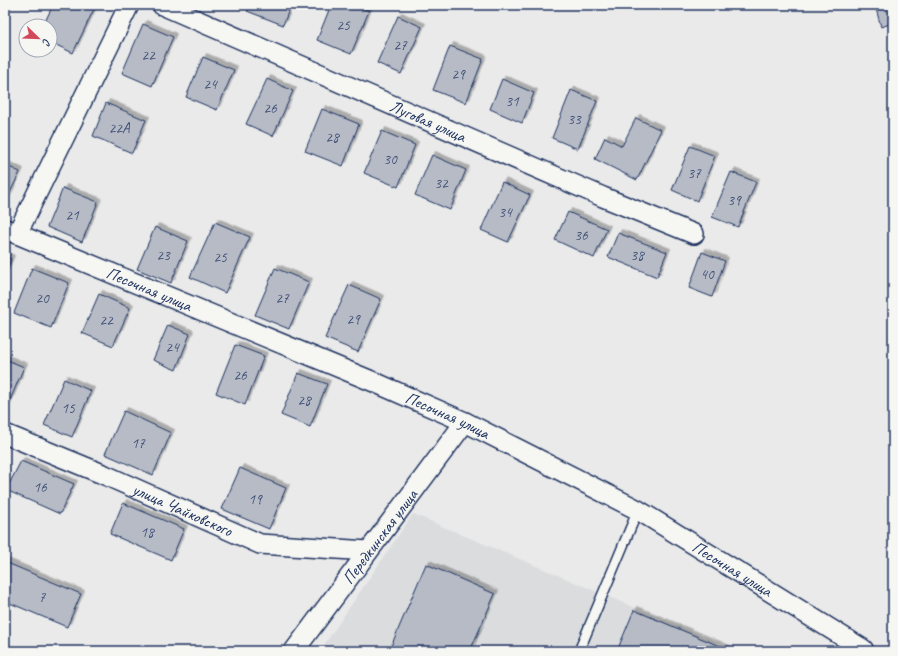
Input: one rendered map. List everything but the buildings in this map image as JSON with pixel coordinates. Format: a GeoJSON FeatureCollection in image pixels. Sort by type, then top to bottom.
{"type":"FeatureCollection","features":[{"type":"Feature","properties":{"kind":"street"},"geometry":{"type":"LineString","coordinates":[[11,231],[129,5]]}},
{"type":"Feature","properties":{"kind":"street","name":"Луговая улица"},"geometry":{"type":"LineString","coordinates":[[162,5],[603,197],[694,234]]}},
{"type":"Feature","properties":{"kind":"street","name":"Песочная улица"},"geometry":{"type":"LineString","coordinates":[[11,231],[465,422],[638,510],[864,651]]}},
{"type":"Feature","properties":{"kind":"street","name":"Передкинская улица"},"geometry":{"type":"LineString","coordinates":[[294,651],[465,422]]}},
{"type":"Feature","properties":{"kind":"street","name":"улица Чайковского"},"geometry":{"type":"LineString","coordinates":[[5,434],[105,475],[260,544],[368,551]]}},
{"type":"Feature","properties":{"kind":"lane"},"geometry":{"type":"LineString","coordinates":[[579,651],[638,510]]}},
{"type":"Feature","properties":{"kind":"shaded area"},"geometry":{"type":"Polygon","coordinates":[[[413,514],[737,651],[320,651],[413,514]]]}}]}
